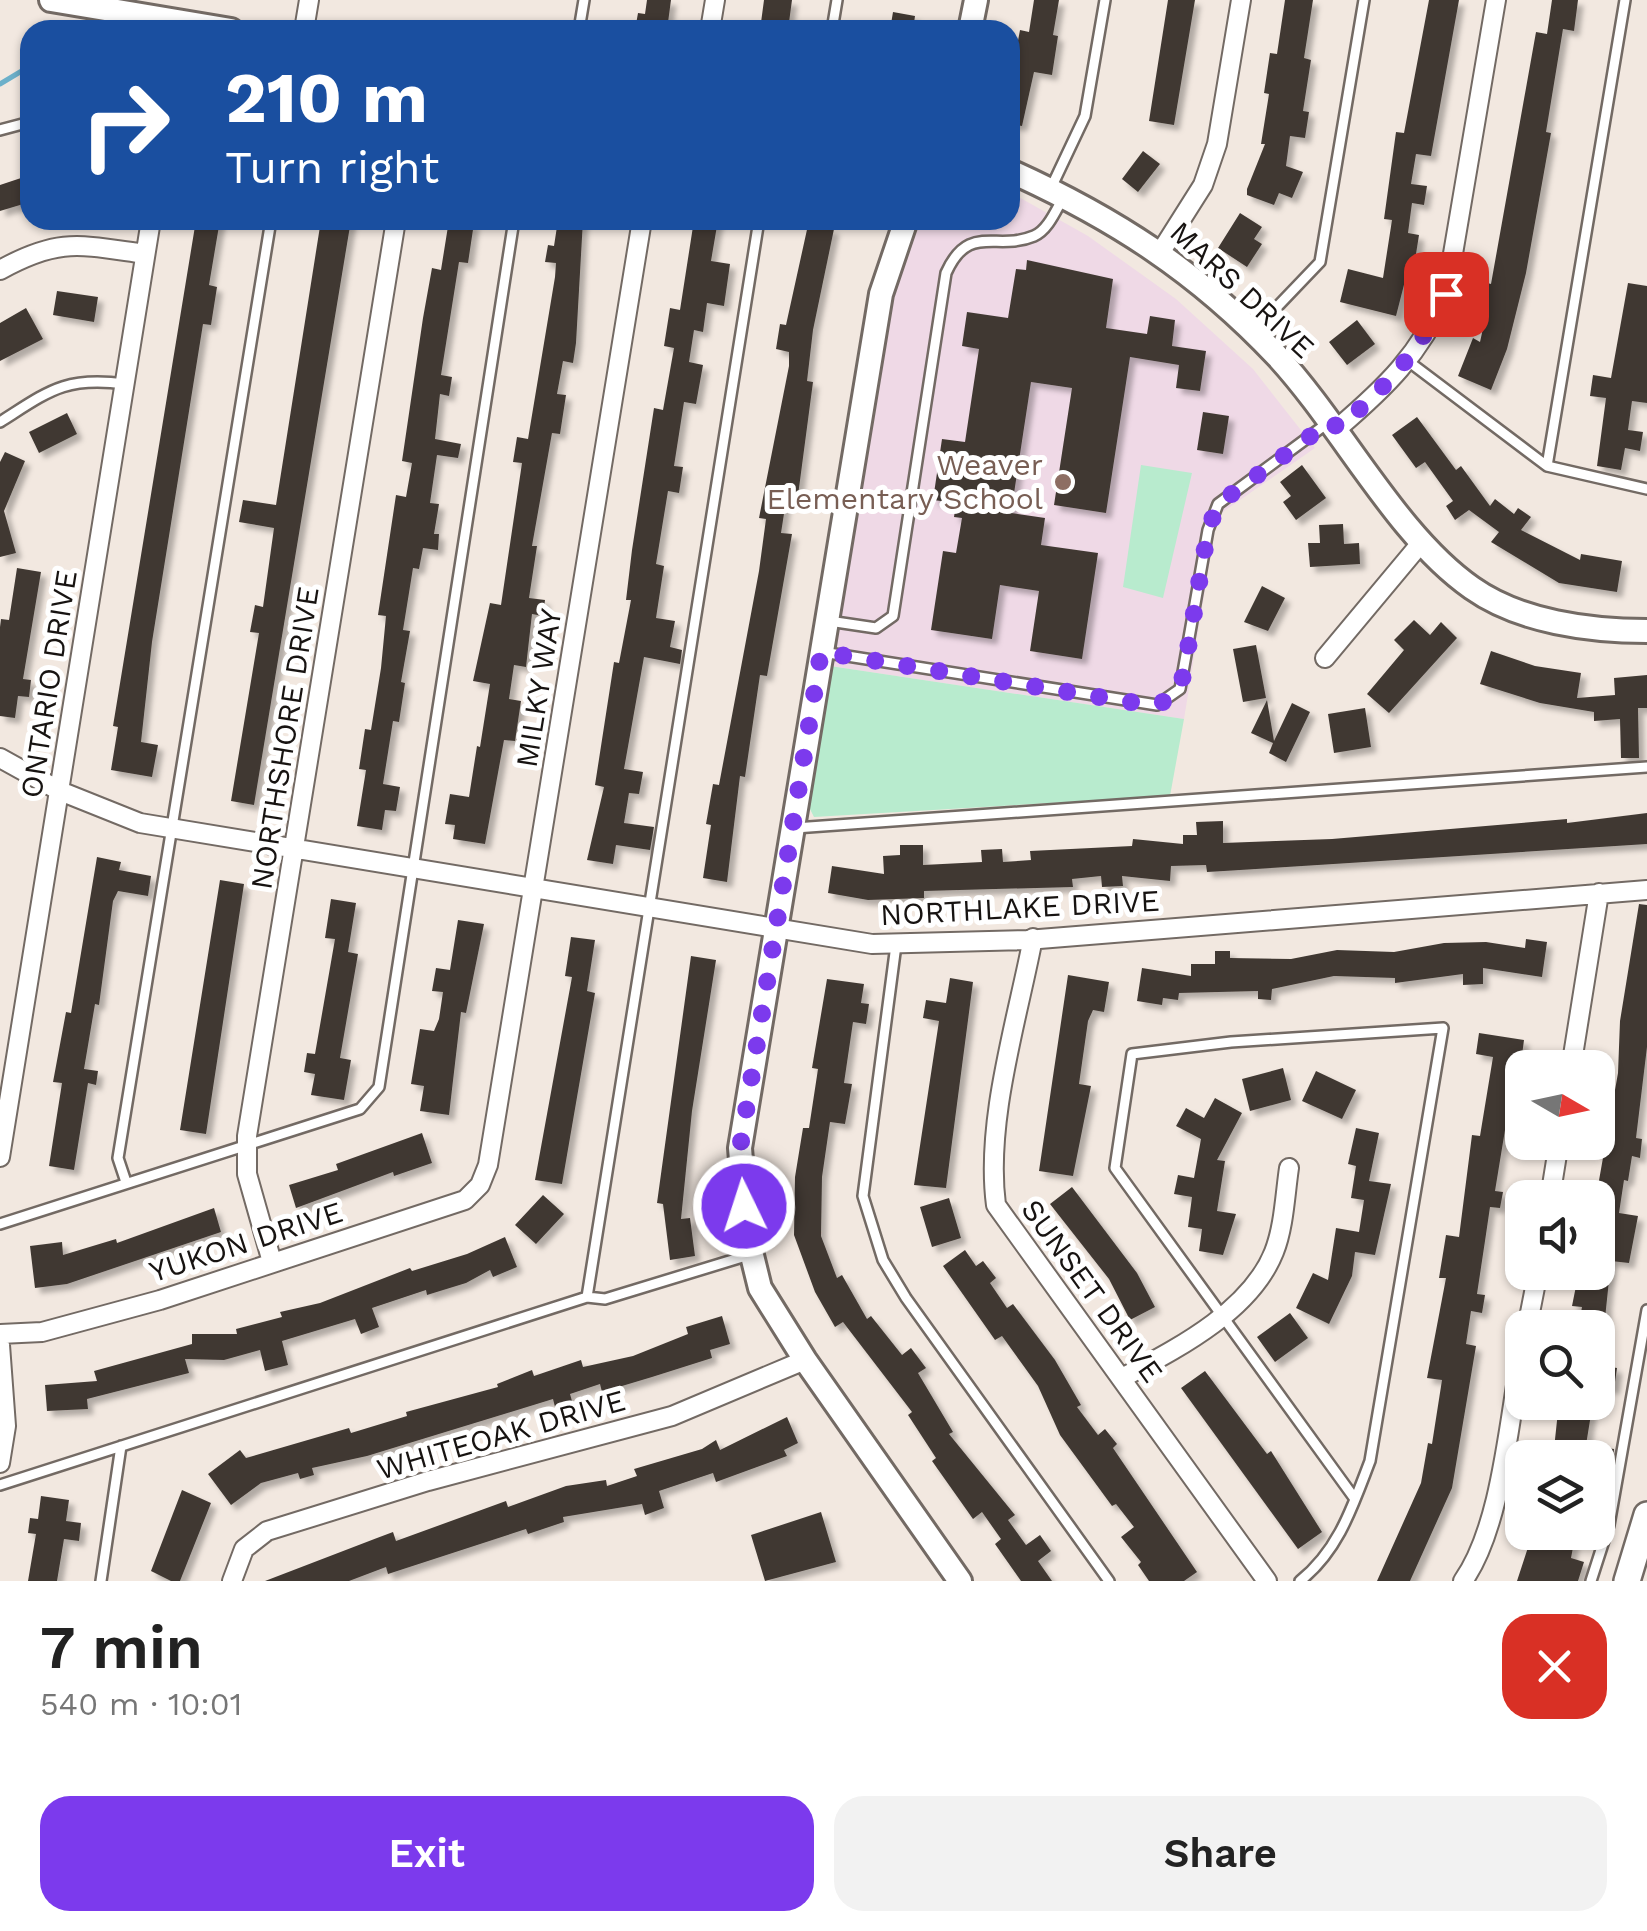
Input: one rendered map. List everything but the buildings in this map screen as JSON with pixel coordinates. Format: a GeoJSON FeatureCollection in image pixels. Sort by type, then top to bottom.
{"type":"FeatureCollection","features":[{"type":"Feature","properties":{"kind":"main road"},"geometry":{"type":"LineString","coordinates":[[1627,1581],[1647,1515]]}},
{"type":"Feature","properties":{"kind":"street"},"geometry":{"type":"LineString","coordinates":[[50,0],[152,20]]}},
{"type":"Feature","properties":{"kind":"street"},"geometry":{"type":"LineString","coordinates":[[1160,253],[1203,185],[1217,144],[1241,0]]}},
{"type":"Feature","properties":{"kind":"street"},"geometry":{"type":"LineString","coordinates":[[1334,424],[1394,380],[1429,332],[1446,294],[1496,0]]}},
{"type":"Feature","properties":{"kind":"street","name":"MARS DRIVE"},"geometry":{"type":"LineString","coordinates":[[1020,175],[1136,234],[1252,333],[1334,424],[1422,543],[1473,589],[1514,608],[1603,631],[1647,630]]}},
{"type":"Feature","properties":{"kind":"street","name":"ONTARIO DRIVE"},"geometry":{"type":"LineString","coordinates":[[0,1157],[149,230]]}},
{"type":"Feature","properties":{"kind":"street","name":"NORTHSHORE DRIVE"},"geometry":{"type":"LineString","coordinates":[[272,1262],[248,1174],[247,1146],[394,230]]}},
{"type":"Feature","properties":{"kind":"street","name":"MILKY WAY"},"geometry":{"type":"LineString","coordinates":[[488,1165],[640,230]]}},
{"type":"Feature","properties":{"kind":"street"},"geometry":{"type":"LineString","coordinates":[[903,230],[881,294],[740,1148],[752,1254],[760,1288],[805,1360],[960,1581]]}},
{"type":"Feature","properties":{"kind":"street"},"geometry":{"type":"LineString","coordinates":[[0,270],[34,251],[66,243],[145,254]]}},
{"type":"Feature","properties":{"kind":"street"},"geometry":{"type":"LineString","coordinates":[[1325,658],[1422,543]]}},
{"type":"Feature","properties":{"kind":"street","name":"NORTHLAKE DRIVE"},"geometry":{"type":"LineString","coordinates":[[0,758],[60,791],[140,823],[534,891],[896,945],[1033,938],[1647,890]]}},
{"type":"Feature","properties":{"kind":"street"},"geometry":{"type":"LineString","coordinates":[[1574,1050],[1598,893]]}},
{"type":"Feature","properties":{"kind":"street","name":"SUNSET DRIVE"},"geometry":{"type":"LineString","coordinates":[[1033,938],[991,1170],[996,1205],[1268,1581]]}},
{"type":"Feature","properties":{"kind":"street","name":"YUKON DRIVE"},"geometry":{"type":"LineString","coordinates":[[0,1334],[42,1332],[160,1300],[465,1200],[480,1185],[488,1165]]}},
{"type":"Feature","properties":{"kind":"street"},"geometry":{"type":"LineString","coordinates":[[1122,1378],[1177,1348],[1224,1313],[1264,1272],[1276,1248],[1289,1168]]}},
{"type":"Feature","properties":{"kind":"street"},"geometry":{"type":"LineString","coordinates":[[0,1344],[6,1426],[0,1463]]}},
{"type":"Feature","properties":{"kind":"street","name":"WHITEOAK DRIVE"},"geometry":{"type":"LineString","coordinates":[[232,1581],[244,1548],[267,1531],[428,1481],[672,1416],[805,1360]]}},
{"type":"Feature","properties":{"kind":"street"},"geometry":{"type":"LineString","coordinates":[[1463,1581],[1480,1546],[1493,1502],[1509,1420]]}},
{"type":"Feature","properties":{"kind":"lane"},"geometry":{"type":"LineString","coordinates":[[826,620],[876,628],[893,616],[946,273],[952,259],[976,240],[1034,236],[1044,229],[1085,116],[1105,0]]}},
{"type":"Feature","properties":{"kind":"lane"},"geometry":{"type":"LineString","coordinates":[[1252,333],[1320,262],[1364,0]]}},
{"type":"Feature","properties":{"kind":"lane"},"geometry":{"type":"LineString","coordinates":[[1547,466],[1625,0]]}},
{"type":"Feature","properties":{"kind":"lane"},"geometry":{"type":"LineString","coordinates":[[126,1182],[118,1158],[270,230]]}},
{"type":"Feature","properties":{"kind":"lane"},"geometry":{"type":"LineString","coordinates":[[0,1224],[360,1109],[379,1086],[512,230]]}},
{"type":"Feature","properties":{"kind":"lane"},"geometry":{"type":"LineString","coordinates":[[587,1296],[757,230]]}},
{"type":"Feature","properties":{"kind":"lane"},"geometry":{"type":"LineString","coordinates":[[1408,361],[1547,466],[1647,489]]}},
{"type":"Feature","properties":{"kind":"lane"},"geometry":{"type":"LineString","coordinates":[[0,422],[64,382],[87,379],[125,384]]}},
{"type":"Feature","properties":{"kind":"lane"},"geometry":{"type":"LineString","coordinates":[[821,652],[1157,704],[1180,689],[1208,530],[1218,504],[1334,424]]}},
{"type":"Feature","properties":{"kind":"lane"},"geometry":{"type":"LineString","coordinates":[[792,828],[1647,767]]}},
{"type":"Feature","properties":{"kind":"lane"},"geometry":{"type":"LineString","coordinates":[[896,945],[862,1176],[871,1228],[883,1260],[906,1298],[1109,1581]]}},
{"type":"Feature","properties":{"kind":"lane"},"geometry":{"type":"LineString","coordinates":[[1300,1581],[1338,1539],[1355,1499],[1370,1461],[1443,1028],[1232,1042],[1132,1054],[1115,1168],[1224,1313],[1355,1499]]}},
{"type":"Feature","properties":{"kind":"lane"},"geometry":{"type":"LineString","coordinates":[[0,1485],[587,1296],[605,1299],[752,1254]]}},
{"type":"Feature","properties":{"kind":"lane"},"geometry":{"type":"LineString","coordinates":[[1591,1581],[1609,1524],[1647,1310]]}},
{"type":"Feature","properties":{"kind":"lane"},"geometry":{"type":"LineString","coordinates":[[100,1581],[121,1446]]}},
{"type":"Feature","properties":{"kind":"shaded area","name":"Weaver Elementary School"},"geometry":{"type":"Polygon","coordinates":[[[1020,198],[1088,236],[1176,299],[1253,369],[1315,448],[1217,516],[1184,719],[830,666],[892,290],[914,230],[1020,230],[1020,198]]]}},
{"type":"Feature","properties":{"kind":"green space"},"geometry":{"type":"Polygon","coordinates":[[[1141,465],[1192,473],[1163,598],[1123,587],[1141,465]]]}},
{"type":"Feature","properties":{"kind":"green space"},"geometry":{"type":"Polygon","coordinates":[[[830,666],[1184,719],[1170,796],[814,817],[807,803],[830,666]]]}},
{"type":"Feature","properties":{"kind":"waterway"},"geometry":{"type":"LineString","coordinates":[[0,84],[20,72]]}},
{"type":"Feature","properties":{"kind":"place","name":"Weaver Elementary School"},"geometry":{"type":"Point","coordinates":[1063,482]}},
{"type":"Feature","properties":{"kind":"route"},"geometry":{"type":"LineString","coordinates":[[744,1206],[740,1148],[821,652],[1149,705],[1168,698],[1180,689],[1208,530],[1218,504],[1331,421],[1338,428],[1394,380],[1429,332],[1446,294]]}}]}
